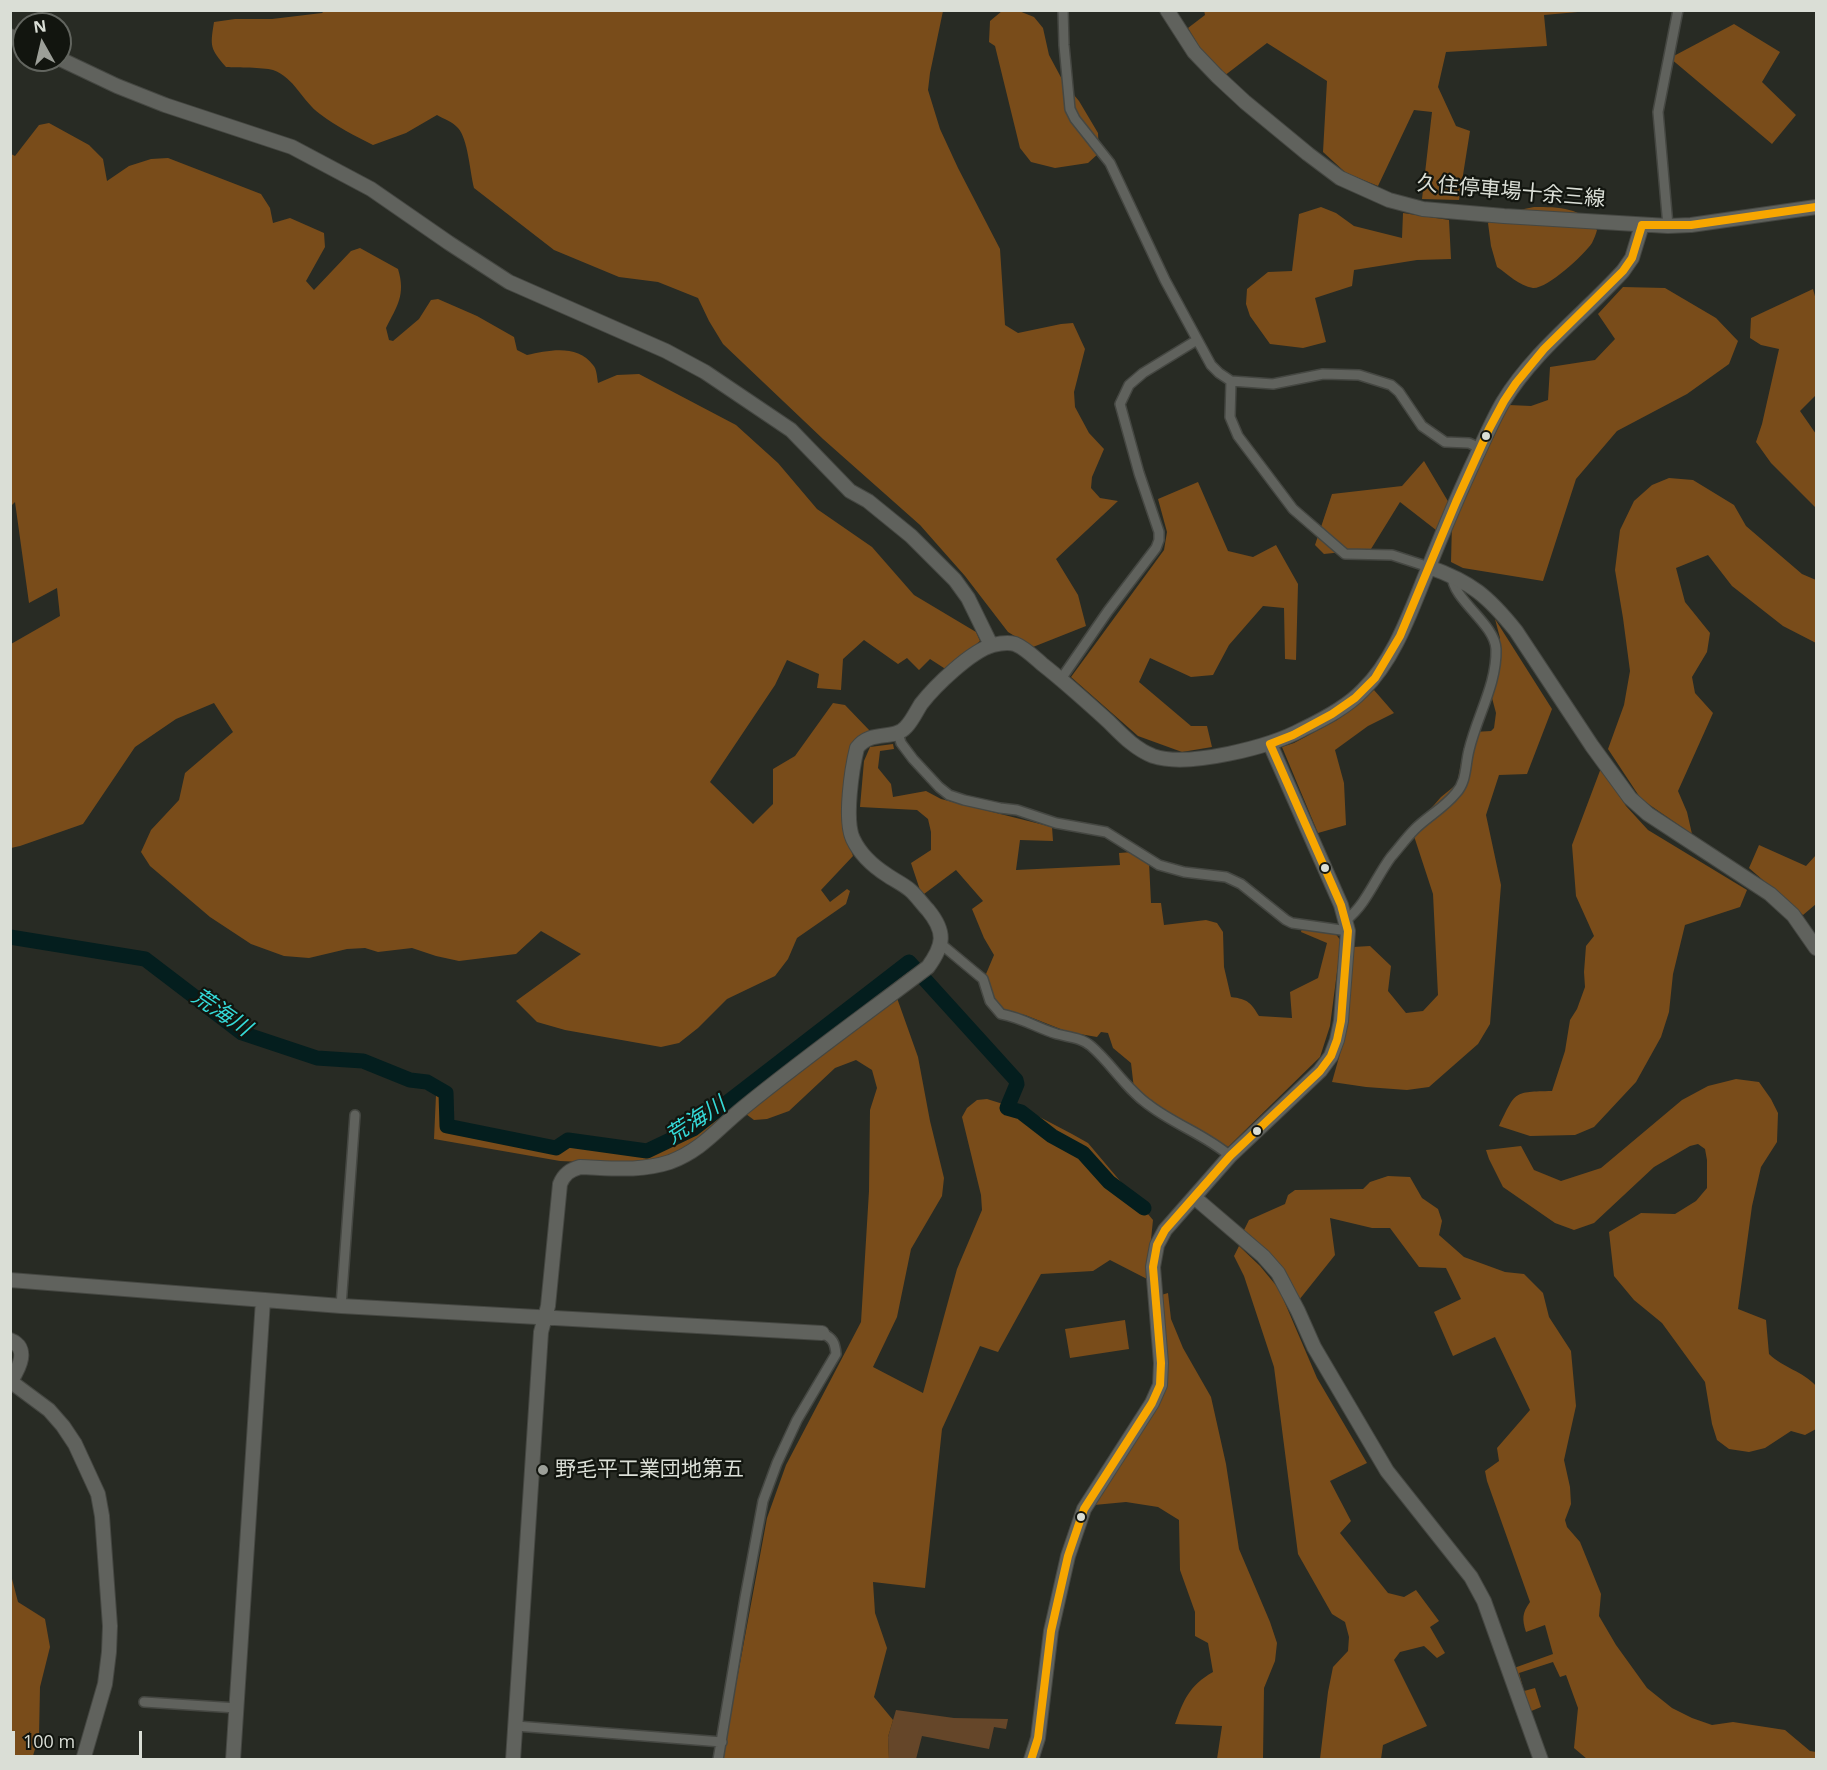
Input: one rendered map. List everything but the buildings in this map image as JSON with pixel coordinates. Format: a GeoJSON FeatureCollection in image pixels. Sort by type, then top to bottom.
{"type":"FeatureCollection","features":[{"type":"Feature","properties":{"kind":"street"},"geometry":{"type":"LineString","coordinates":[[1063,10],[1070,109],[1075,120],[1110,163],[1165,280],[1197,340],[1219,373],[1231,381],[1273,384],[1323,374],[1359,375],[1391,385],[1399,392],[1422,426],[1445,442],[1470,443],[1480,448]]}},
{"type":"Feature","properties":{"kind":"street","name":"久住停車場十余三線"},"geometry":{"type":"LineString","coordinates":[[1167,10],[1194,52],[1245,102],[1340,178],[1389,200],[1423,209],[1668,226],[1691,225],[1816,207]]}},
{"type":"Feature","properties":{"kind":"street"},"geometry":{"type":"LineString","coordinates":[[1668,226],[1658,112],[1678,10]]}},
{"type":"Feature","properties":{"kind":"street"},"geometry":{"type":"LineString","coordinates":[[72,65],[165,105],[292,147],[371,189],[509,282],[666,351],[705,372],[791,430],[850,491],[868,501],[911,536],[955,580],[968,598],[991,645]]}},
{"type":"Feature","properties":{"kind":"street"},"geometry":{"type":"LineString","coordinates":[[513,1760],[541,1332],[548,1306],[560,1184],[567,1173],[580,1167],[641,1169],[671,1161],[694,1150],[706,1142],[741,1109],[928,967],[937,955],[941,944],[942,935],[936,920],[910,890],[872,864],[850,833],[849,814],[857,748],[867,738],[898,733],[905,729],[921,705],[952,672],[991,645],[1013,643],[1023,648],[1061,679],[1136,747],[1155,757],[1168,760],[1215,756],[1270,744],[1301,731],[1330,714],[1365,689],[1392,652],[1454,504],[1494,419],[1518,378],[1553,340],[1623,272],[1632,258],[1642,225]]}},
{"type":"Feature","properties":{"kind":"street"},"geometry":{"type":"LineString","coordinates":[[1061,679],[1108,611],[1156,548],[1159,540],[1159,532],[1125,426],[1120,404],[1125,391],[1143,373],[1197,340]]}},
{"type":"Feature","properties":{"kind":"street"},"geometry":{"type":"LineString","coordinates":[[1231,381],[1230,417],[1238,436],[1293,509],[1345,554],[1392,555],[1452,576],[1479,591],[1516,631],[1592,746],[1630,798],[1648,814],[1770,894],[1802,925],[1816,948]]}},
{"type":"Feature","properties":{"kind":"street"},"geometry":{"type":"LineString","coordinates":[[1347,926],[1381,871],[1399,848],[1416,828],[1444,806],[1458,791],[1466,775],[1469,750],[1494,670],[1496,647],[1493,637],[1462,596],[1452,581],[1452,576]]}},
{"type":"Feature","properties":{"kind":"street"},"geometry":{"type":"LineString","coordinates":[[898,733],[901,743],[913,759],[949,795],[1017,810],[1056,823],[1106,832],[1159,865],[1184,872],[1226,877],[1241,884],[1292,923],[1347,926]]}},
{"type":"Feature","properties":{"kind":"street"},"geometry":{"type":"LineString","coordinates":[[1030,1760],[1038,1738],[1051,1631],[1068,1556],[1084,1509],[1152,1403],[1160,1385],[1161,1363],[1153,1267],[1157,1245],[1165,1230],[1230,1156],[1320,1071],[1332,1056],[1337,1041],[1341,1021],[1347,926],[1341,905],[1270,744]]}},
{"type":"Feature","properties":{"kind":"street"},"geometry":{"type":"LineString","coordinates":[[941,944],[983,979],[990,1001],[1001,1014],[1018,1018],[1056,1034],[1085,1041],[1093,1047],[1132,1092],[1148,1105],[1170,1120],[1217,1145],[1230,1156]]}},
{"type":"Feature","properties":{"kind":"street"},"geometry":{"type":"LineString","coordinates":[[341,1306],[355,1115]]}},
{"type":"Feature","properties":{"kind":"street"},"geometry":{"type":"LineString","coordinates":[[1194,1197],[1263,1256],[1278,1273],[1314,1347],[1387,1471],[1471,1578],[1484,1601],[1541,1760]]}},
{"type":"Feature","properties":{"kind":"street"},"geometry":{"type":"LineString","coordinates":[[10,1280],[341,1306],[822,1333],[830,1336],[835,1343],[836,1354],[792,1429],[763,1501],[744,1598],[718,1760]]}},
{"type":"Feature","properties":{"kind":"street"},"geometry":{"type":"LineString","coordinates":[[233,1760],[263,1300]]}},
{"type":"Feature","properties":{"kind":"street"},"geometry":{"type":"LineString","coordinates":[[10,1340],[15,1341],[21,1348],[22,1358],[11,1381],[49,1410],[63,1426],[80,1454],[98,1494],[102,1516],[110,1653],[105,1684],[83,1760]]}},
{"type":"Feature","properties":{"kind":"street"},"geometry":{"type":"LineString","coordinates":[[144,1702],[237,1708]]}},
{"type":"Feature","properties":{"kind":"street"},"geometry":{"type":"LineString","coordinates":[[516,1726],[722,1742]]}},
{"type":"Feature","properties":{"kind":"shaded area"},"geometry":{"type":"Polygon","coordinates":[[[325,10],[943,11],[928,90],[940,129],[1000,249],[1005,325],[1018,333],[1073,323],[1085,349],[1074,392],[1075,407],[1089,433],[1104,449],[1092,477],[1091,488],[1100,498],[1118,501],[1056,559],[1078,595],[1086,626],[1033,647],[1008,632],[965,576],[920,525],[823,439],[723,344],[698,298],[658,282],[619,277],[554,250],[474,188],[464,140],[454,124],[437,115],[406,133],[373,145],[320,114],[280,73],[268,69],[226,67],[212,47],[214,22],[235,19],[272,19],[322,13],[325,10]]]}},
{"type":"Feature","properties":{"kind":"shaded area"},"geometry":{"type":"Polygon","coordinates":[[[1204,10],[1589,11],[1544,15],[1547,46],[1446,52],[1438,87],[1456,126],[1470,131],[1459,200],[1422,199],[1432,112],[1414,110],[1378,186],[1346,173],[1323,152],[1327,81],[1267,43],[1224,76],[1203,53],[1188,28],[1205,15],[1204,10]]]}},
{"type":"Feature","properties":{"kind":"shaded area"},"geometry":{"type":"Polygon","coordinates":[[[1002,11],[1019,11],[1034,17],[1043,28],[1049,55],[1064,83],[1079,101],[1098,133],[1099,153],[1088,163],[1055,168],[1031,162],[1020,148],[995,46],[989,42],[990,21],[1002,11]]]}},
{"type":"Feature","properties":{"kind":"shaded area"},"geometry":{"type":"Polygon","coordinates":[[[1734,24],[1780,52],[1762,82],[1796,115],[1772,144],[1670,58],[1734,24]]]}},
{"type":"Feature","properties":{"kind":"shaded area"},"geometry":{"type":"Polygon","coordinates":[[[49,123],[89,145],[103,159],[107,181],[129,166],[151,159],[168,158],[261,194],[270,208],[273,223],[290,218],[324,233],[325,247],[306,281],[314,290],[351,251],[360,248],[398,269],[401,293],[397,307],[386,328],[389,340],[393,341],[419,319],[431,300],[438,299],[477,316],[514,337],[517,350],[527,355],[554,350],[571,351],[587,358],[596,371],[598,383],[617,375],[639,374],[736,425],[778,463],[817,509],[872,547],[914,595],[976,632],[980,641],[947,670],[930,659],[919,670],[907,658],[898,664],[864,640],[843,659],[841,690],[817,688],[819,674],[787,660],[775,685],[710,782],[753,824],[773,804],[773,769],[795,756],[833,703],[845,705],[870,731],[859,737],[845,832],[853,856],[821,890],[830,902],[847,889],[850,891],[846,904],[797,938],[788,959],[775,976],[727,999],[679,1043],[661,1047],[565,1030],[537,1022],[516,1001],[581,954],[541,931],[516,954],[459,961],[412,948],[378,952],[365,948],[347,949],[309,958],[284,956],[251,944],[210,917],[150,866],[141,852],[151,830],[179,800],[185,773],[233,732],[214,703],[176,719],[135,747],[83,824],[11,848],[11,644],[60,616],[57,588],[29,603],[15,502],[11,506],[11,154],[15,156],[39,125],[49,123]]]}},
{"type":"Feature","properties":{"kind":"shaded area"},"geometry":{"type":"Polygon","coordinates":[[[1321,207],[1336,213],[1354,226],[1402,238],[1403,213],[1449,220],[1451,259],[1417,260],[1354,270],[1352,286],[1315,298],[1326,342],[1303,348],[1270,344],[1250,316],[1246,304],[1247,289],[1268,272],[1292,271],[1299,214],[1321,207]]]}},
{"type":"Feature","properties":{"kind":"shaded area"},"geometry":{"type":"Polygon","coordinates":[[[1534,207],[1569,210],[1591,222],[1597,230],[1592,243],[1574,263],[1547,283],[1533,288],[1518,282],[1497,267],[1488,223],[1499,214],[1534,207]]]}},
{"type":"Feature","properties":{"kind":"shaded area"},"geometry":{"type":"Polygon","coordinates":[[[1623,287],[1665,288],[1716,318],[1738,341],[1729,364],[1687,394],[1617,431],[1576,479],[1543,581],[1463,568],[1451,562],[1452,523],[1509,405],[1531,406],[1548,400],[1550,367],[1595,360],[1615,339],[1598,314],[1623,287]]]}},
{"type":"Feature","properties":{"kind":"shaded area"},"geometry":{"type":"Polygon","coordinates":[[[1813,289],[1816,300],[1816,395],[1800,411],[1816,434],[1816,508],[1771,463],[1756,442],[1779,349],[1761,345],[1750,338],[1751,318],[1813,289]]]}},
{"type":"Feature","properties":{"kind":"shaded area"},"geometry":{"type":"Polygon","coordinates":[[[1424,461],[1449,503],[1436,530],[1400,502],[1371,549],[1324,554],[1315,545],[1332,494],[1402,486],[1424,461]]]}},
{"type":"Feature","properties":{"kind":"shaded area"},"geometry":{"type":"Polygon","coordinates":[[[1669,478],[1693,480],[1734,505],[1746,526],[1802,574],[1816,580],[1816,643],[1783,626],[1732,586],[1708,555],[1676,568],[1685,602],[1710,633],[1707,652],[1692,677],[1695,693],[1713,713],[1678,791],[1687,812],[1692,834],[1641,799],[1608,749],[1624,705],[1630,671],[1615,570],[1620,530],[1634,501],[1652,485],[1669,478]]]}},
{"type":"Feature","properties":{"kind":"shaded area"},"geometry":{"type":"Polygon","coordinates":[[[1198,482],[1228,551],[1253,557],[1276,545],[1298,584],[1296,660],[1285,659],[1284,608],[1263,606],[1229,645],[1213,675],[1191,677],[1150,658],[1139,682],[1191,726],[1207,726],[1212,747],[1182,752],[1138,736],[1071,677],[1164,550],[1167,532],[1158,499],[1198,482]]]}},
{"type":"Feature","properties":{"kind":"shaded area"},"geometry":{"type":"Polygon","coordinates":[[[1495,619],[1552,709],[1527,774],[1499,775],[1486,815],[1501,885],[1490,1024],[1478,1044],[1429,1087],[1407,1090],[1332,1082],[1345,1036],[1353,947],[1370,946],[1391,966],[1388,991],[1406,1013],[1423,1011],[1438,995],[1433,894],[1412,830],[1441,797],[1457,784],[1461,763],[1474,732],[1491,731],[1494,728],[1496,713],[1492,698],[1500,638],[1495,619]]]}},
{"type":"Feature","properties":{"kind":"shaded area"},"geometry":{"type":"Polygon","coordinates":[[[1374,690],[1394,713],[1368,726],[1335,750],[1344,783],[1346,825],[1318,833],[1282,747],[1337,720],[1374,690]]]}},
{"type":"Feature","properties":{"kind":"shaded area"},"geometry":{"type":"Polygon","coordinates":[[[893,744],[894,749],[880,751],[878,768],[891,784],[893,797],[926,791],[941,799],[1052,827],[1053,841],[1020,840],[1016,870],[1120,865],[1119,853],[1133,852],[1149,862],[1151,903],[1161,903],[1164,925],[1206,920],[1217,923],[1223,932],[1224,967],[1231,997],[1248,1002],[1259,1016],[1292,1018],[1290,992],[1318,978],[1327,943],[1301,932],[1302,928],[1335,933],[1341,941],[1330,1026],[1320,1057],[1228,1147],[1149,1102],[1134,1089],[1131,1063],[1113,1048],[1108,1033],[1101,1032],[1097,1037],[1068,1032],[1025,1015],[1006,1012],[999,1007],[990,991],[986,974],[994,955],[972,909],[983,901],[956,870],[924,894],[921,893],[911,863],[931,850],[928,819],[917,810],[860,807],[864,761],[870,747],[893,744]]]}},
{"type":"Feature","properties":{"kind":"shaded area"},"geometry":{"type":"Polygon","coordinates":[[[1601,768],[1626,806],[1648,830],[1747,890],[1740,907],[1685,925],[1673,974],[1669,1012],[1661,1037],[1636,1082],[1594,1127],[1575,1135],[1530,1136],[1499,1126],[1517,1096],[1530,1092],[1552,1091],[1565,1051],[1570,1020],[1577,1009],[1585,987],[1586,946],[1594,936],[1576,896],[1572,845],[1601,768]]]}},
{"type":"Feature","properties":{"kind":"shaded area"},"geometry":{"type":"Polygon","coordinates":[[[1759,845],[1806,866],[1816,855],[1816,904],[1803,915],[1749,868],[1759,845]]]}},
{"type":"Feature","properties":{"kind":"shaded area"},"geometry":{"type":"Polygon","coordinates":[[[909,966],[913,969],[696,1141],[667,1157],[639,1163],[560,1161],[434,1139],[436,1095],[443,1097],[444,1129],[557,1151],[569,1144],[648,1153],[694,1132],[853,1002],[909,966]]]}},
{"type":"Feature","properties":{"kind":"shaded area"},"geometry":{"type":"Polygon","coordinates":[[[897,998],[918,1057],[944,1178],[942,1196],[911,1249],[897,1317],[873,1367],[923,1393],[957,1269],[982,1210],[981,1195],[962,1117],[967,1108],[977,1100],[987,1099],[1032,1113],[1088,1143],[1153,1220],[1147,1279],[1110,1260],[1093,1271],[1041,1274],[998,1352],[980,1346],[942,1429],[925,1588],[873,1582],[875,1613],[887,1648],[874,1697],[893,1720],[888,1737],[889,1759],[722,1760],[767,1518],[786,1465],[861,1322],[869,1191],[870,1110],[877,1088],[872,1070],[856,1060],[835,1068],[789,1111],[767,1119],[754,1120],[746,1114],[897,998]]]}},
{"type":"Feature","properties":{"kind":"shaded area"},"geometry":{"type":"Polygon","coordinates":[[[1736,1079],[1759,1082],[1778,1113],[1777,1142],[1761,1167],[1752,1206],[1738,1309],[1766,1320],[1769,1354],[1816,1386],[1816,1429],[1805,1435],[1791,1431],[1765,1448],[1749,1452],[1729,1449],[1717,1440],[1705,1382],[1662,1323],[1634,1300],[1614,1276],[1609,1232],[1641,1213],[1675,1214],[1696,1201],[1707,1188],[1705,1149],[1698,1144],[1690,1146],[1654,1167],[1594,1223],[1574,1230],[1555,1223],[1503,1187],[1486,1150],[1521,1146],[1534,1170],[1561,1181],[1601,1168],[1682,1100],[1708,1086],[1736,1079]]]}},
{"type":"Feature","properties":{"kind":"shaded area"},"geometry":{"type":"Polygon","coordinates":[[[1388,1176],[1410,1177],[1422,1198],[1438,1209],[1442,1221],[1439,1235],[1464,1257],[1505,1272],[1524,1274],[1543,1293],[1549,1317],[1571,1351],[1576,1406],[1564,1460],[1571,1504],[1565,1520],[1567,1527],[1580,1542],[1601,1594],[1599,1616],[1616,1645],[1647,1688],[1672,1708],[1712,1725],[1733,1722],[1785,1730],[1810,1751],[1816,1752],[1816,1759],[1587,1759],[1574,1748],[1578,1708],[1566,1675],[1560,1677],[1553,1662],[1519,1673],[1524,1691],[1535,1688],[1541,1707],[1529,1712],[1514,1668],[1553,1654],[1545,1625],[1526,1632],[1524,1616],[1530,1602],[1485,1471],[1499,1461],[1497,1448],[1530,1410],[1495,1337],[1453,1356],[1434,1312],[1461,1299],[1446,1268],[1419,1267],[1390,1228],[1372,1228],[1330,1218],[1335,1255],[1299,1300],[1243,1232],[1249,1220],[1285,1204],[1288,1195],[1295,1190],[1363,1189],[1370,1182],[1388,1176]]]}},
{"type":"Feature","properties":{"kind":"shaded area"},"geometry":{"type":"Polygon","coordinates":[[[1239,1246],[1279,1289],[1317,1378],[1367,1463],[1330,1481],[1351,1521],[1340,1533],[1388,1593],[1404,1597],[1416,1590],[1439,1621],[1430,1627],[1445,1653],[1437,1658],[1424,1646],[1400,1652],[1394,1660],[1427,1726],[1383,1745],[1381,1759],[1320,1759],[1333,1667],[1348,1651],[1349,1637],[1345,1622],[1332,1614],[1298,1554],[1274,1367],[1244,1276],[1234,1256],[1239,1246]]]}},
{"type":"Feature","properties":{"kind":"shaded area"},"geometry":{"type":"Polygon","coordinates":[[[1168,1293],[1171,1319],[1183,1348],[1211,1397],[1226,1464],[1239,1549],[1277,1643],[1275,1661],[1264,1688],[1263,1759],[1217,1759],[1222,1726],[1175,1724],[1188,1694],[1213,1672],[1208,1643],[1195,1636],[1195,1612],[1180,1570],[1179,1520],[1158,1507],[1126,1502],[1094,1505],[1161,1400],[1167,1370],[1161,1295],[1168,1293]]]}},
{"type":"Feature","properties":{"kind":"shaded area"},"geometry":{"type":"Polygon","coordinates":[[[1125,1320],[1129,1349],[1070,1358],[1065,1329],[1125,1320]]]}},
{"type":"Feature","properties":{"kind":"shaded area"},"geometry":{"type":"Polygon","coordinates":[[[11,1575],[18,1602],[45,1619],[50,1647],[40,1687],[39,1736],[32,1759],[11,1759],[11,1575]]]}},
{"type":"Feature","properties":{"kind":"shaded area"},"geometry":{"type":"Polygon","coordinates":[[[896,1710],[954,1718],[1008,1719],[1006,1729],[994,1727],[989,1749],[922,1736],[916,1759],[889,1759],[888,1737],[896,1710]]]}},
{"type":"Feature","properties":{"kind":"waterway","name":"荒海川"},"geometry":{"type":"LineString","coordinates":[[10,937],[145,959],[242,1033],[317,1058],[363,1061],[410,1080],[427,1082],[446,1093],[447,1126],[556,1148],[568,1140],[647,1151],[693,1129],[909,962],[1016,1080],[1017,1084],[1007,1108],[1021,1112],[1052,1136],[1083,1153],[1109,1182],[1144,1208]]}},
{"type":"Feature","properties":{"kind":"transit line"},"geometry":{"type":"LineString","coordinates":[[1642,225],[1691,225],[1816,207]]}},
{"type":"Feature","properties":{"kind":"transit line"},"geometry":{"type":"LineString","coordinates":[[1270,744],[1293,735],[1332,714],[1355,698],[1375,678],[1400,636],[1456,502],[1504,401],[1544,349],[1623,271],[1632,258],[1642,225]]}},
{"type":"Feature","properties":{"kind":"transit line"},"geometry":{"type":"LineString","coordinates":[[1031,1760],[1038,1738],[1051,1631],[1068,1556],[1084,1509],[1152,1403],[1160,1385],[1161,1363],[1153,1267],[1157,1245],[1165,1230],[1230,1156],[1320,1071],[1331,1056],[1337,1040],[1341,1021],[1348,931],[1341,905],[1270,744]]}},
{"type":"Feature","properties":{"kind":"place","name":"野毛平工業団地第五"},"geometry":{"type":"Point","coordinates":[543,1470]}}]}
